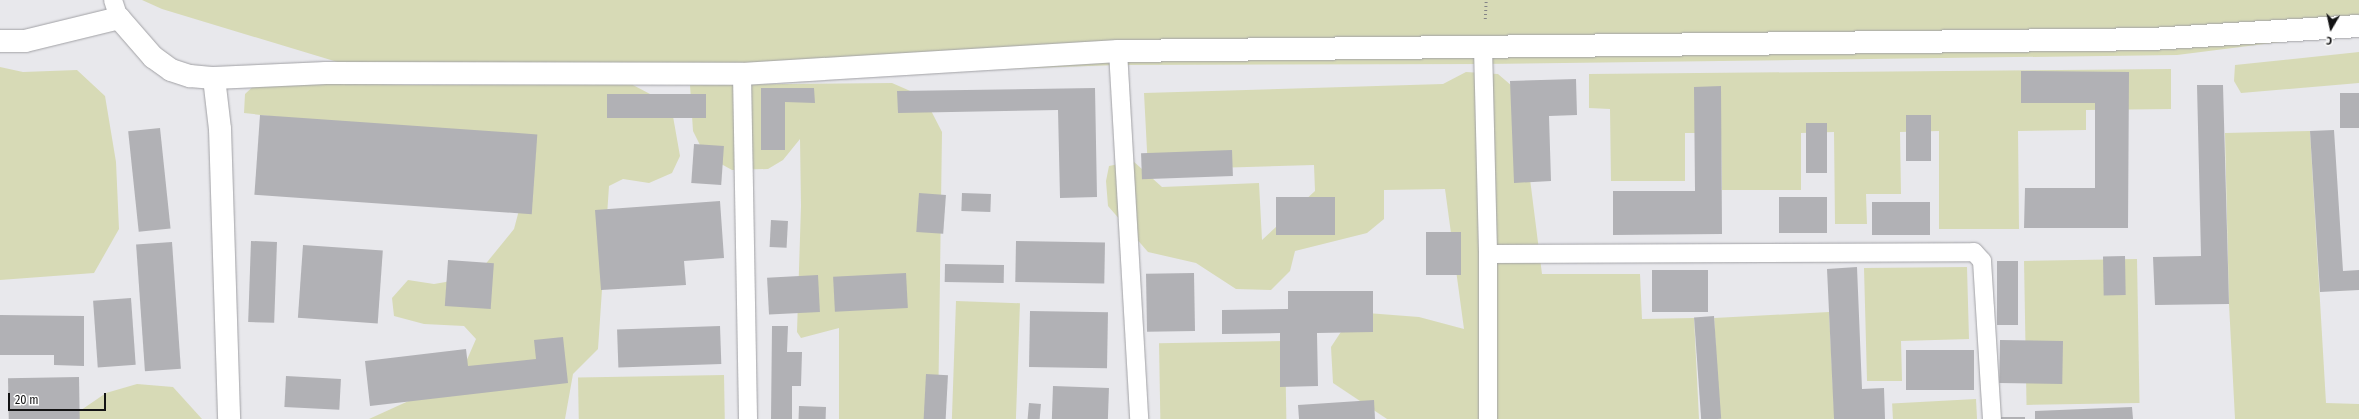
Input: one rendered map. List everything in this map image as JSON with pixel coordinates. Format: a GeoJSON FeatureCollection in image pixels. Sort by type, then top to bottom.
{"type":"FeatureCollection","features":[{"type":"Feature","properties":{"kind":"street"},"geometry":{"type":"LineString","coordinates":[[0,41],[25,41],[116,9],[153,57],[171,70],[190,76],[214,78],[326,73],[742,74],[1118,51],[2152,39],[2359,26]]}},
{"type":"Feature","properties":{"kind":"street"},"geometry":{"type":"LineString","coordinates":[[214,78],[220,129],[229,419]]}},
{"type":"Feature","properties":{"kind":"lane"},"geometry":{"type":"LineString","coordinates":[[1483,47],[1488,254],[1488,419]]}},
{"type":"Feature","properties":{"kind":"lane"},"geometry":{"type":"LineString","coordinates":[[1118,51],[1139,419]]}},
{"type":"Feature","properties":{"kind":"lane"},"geometry":{"type":"LineString","coordinates":[[742,74],[748,419]]}},
{"type":"Feature","properties":{"kind":"lane"},"geometry":{"type":"LineString","coordinates":[[1488,254],[1974,252],[1982,261],[1992,419]]}},
{"type":"Feature","properties":{"kind":"green space"},"geometry":{"type":"Polygon","coordinates":[[[142,0],[2359,0],[2359,32],[2177,55],[1484,64],[1118,65],[743,78],[354,67],[162,9],[142,0]]]}},
{"type":"Feature","properties":{"kind":"green space"},"geometry":{"type":"Polygon","coordinates":[[[2359,52],[2359,83],[2241,93],[2234,81],[2235,65],[2359,52]]]}},
{"type":"Feature","properties":{"kind":"green space"},"geometry":{"type":"Polygon","coordinates":[[[0,67],[23,72],[77,70],[105,96],[116,162],[119,229],[94,273],[0,280],[0,67]]]}},
{"type":"Feature","properties":{"kind":"green space"},"geometry":{"type":"Polygon","coordinates":[[[2171,69],[2171,109],[2086,110],[2086,130],[2018,131],[2019,229],[1939,229],[1939,131],[1900,132],[1901,194],[1866,194],[1867,224],[1835,224],[1834,132],[1801,133],[1801,190],[1722,190],[1721,133],[1685,133],[1685,181],[1611,181],[1610,109],[1589,108],[1589,74],[2171,69]]]}},
{"type":"Feature","properties":{"kind":"green space"},"geometry":{"type":"Polygon","coordinates":[[[1466,72],[1498,74],[1519,92],[1542,274],[1640,274],[1642,319],[1694,318],[1699,419],[1387,419],[1333,383],[1331,347],[1354,312],[1419,317],[1464,329],[1445,189],[1384,190],[1384,219],[1367,233],[1295,251],[1290,271],[1271,290],[1236,289],[1196,263],[1148,252],[1108,206],[1106,181],[1109,166],[1133,161],[1162,187],[1259,183],[1262,240],[1315,191],[1314,165],[1148,170],[1144,93],[1443,84],[1466,72]]]}},
{"type":"Feature","properties":{"kind":"green space"},"geometry":{"type":"Polygon","coordinates":[[[259,81],[413,85],[631,84],[671,105],[680,156],[672,173],[649,183],[623,179],[609,186],[598,349],[573,374],[565,419],[369,419],[459,378],[476,339],[464,326],[424,324],[394,316],[392,298],[408,280],[434,284],[475,277],[514,229],[536,146],[244,113],[245,94],[259,81]]]}},
{"type":"Feature","properties":{"kind":"green space"},"geometry":{"type":"Polygon","coordinates":[[[892,83],[924,97],[942,132],[938,419],[839,419],[839,328],[801,338],[797,332],[801,206],[800,139],[783,160],[768,169],[732,170],[705,155],[693,131],[690,85],[892,83]]]}},
{"type":"Feature","properties":{"kind":"green space"},"geometry":{"type":"Polygon","coordinates":[[[2310,131],[2326,403],[2359,404],[2359,419],[2235,419],[2229,304],[2225,133],[2310,131]]]}},
{"type":"Feature","properties":{"kind":"green space"},"geometry":{"type":"Polygon","coordinates":[[[2137,259],[2140,403],[2027,405],[2024,261],[2137,259]]]}},
{"type":"Feature","properties":{"kind":"green space"},"geometry":{"type":"Polygon","coordinates":[[[1967,267],[1969,339],[1901,341],[1902,381],[1867,381],[1864,268],[1967,267]]]}},
{"type":"Feature","properties":{"kind":"green space"},"geometry":{"type":"Polygon","coordinates":[[[956,301],[1020,303],[1016,419],[952,419],[956,301]]]}},
{"type":"Feature","properties":{"kind":"green space"},"geometry":{"type":"Polygon","coordinates":[[[1829,312],[1835,419],[1719,419],[1714,318],[1829,312]]]}},
{"type":"Feature","properties":{"kind":"green space"},"geometry":{"type":"Polygon","coordinates":[[[1285,341],[1286,419],[1160,419],[1159,343],[1285,341]]]}},
{"type":"Feature","properties":{"kind":"green space"},"geometry":{"type":"Polygon","coordinates":[[[724,375],[725,419],[579,419],[578,378],[724,375]]]}},
{"type":"Feature","properties":{"kind":"green space"},"geometry":{"type":"Polygon","coordinates":[[[137,384],[173,387],[202,419],[68,419],[106,393],[137,384]]]}},
{"type":"Feature","properties":{"kind":"green space"},"geometry":{"type":"Polygon","coordinates":[[[1976,399],[1977,419],[1893,419],[1892,403],[1976,399]]]}},
{"type":"Feature","properties":{"kind":"building"},"geometry":{"type":"Polygon","coordinates":[[[2021,71],[2129,72],[2128,228],[2024,228],[2025,188],[2095,188],[2095,103],[2021,103],[2021,71]]]}},
{"type":"Feature","properties":{"kind":"building"},"geometry":{"type":"Polygon","coordinates":[[[1576,79],[1577,115],[1549,116],[1551,181],[1514,183],[1510,81],[1576,79]]]}},
{"type":"Feature","properties":{"kind":"building"},"geometry":{"type":"Polygon","coordinates":[[[2197,85],[2223,85],[2229,304],[2155,305],[2153,257],[2201,256],[2197,85]]]}},
{"type":"Feature","properties":{"kind":"building"},"geometry":{"type":"Polygon","coordinates":[[[1721,86],[1722,234],[1613,235],[1613,191],[1695,191],[1694,87],[1721,86]]]}},
{"type":"Feature","properties":{"kind":"building"},"geometry":{"type":"Polygon","coordinates":[[[761,88],[814,88],[815,103],[785,102],[785,150],[761,150],[761,88]]]}},
{"type":"Feature","properties":{"kind":"building"},"geometry":{"type":"Polygon","coordinates":[[[1095,88],[1097,197],[1060,198],[1058,110],[898,113],[897,91],[1095,88]]]}},
{"type":"Feature","properties":{"kind":"building"},"geometry":{"type":"Polygon","coordinates":[[[2340,93],[2359,93],[2359,128],[2340,128],[2340,93]]]}},
{"type":"Feature","properties":{"kind":"building"},"geometry":{"type":"Polygon","coordinates":[[[607,94],[706,94],[706,118],[607,118],[607,94]]]}},
{"type":"Feature","properties":{"kind":"building"},"geometry":{"type":"Polygon","coordinates":[[[260,115],[537,134],[532,214],[254,195],[260,115]]]}},
{"type":"Feature","properties":{"kind":"building"},"geometry":{"type":"Polygon","coordinates":[[[1906,115],[1931,115],[1931,161],[1906,161],[1906,115]]]}},
{"type":"Feature","properties":{"kind":"building"},"geometry":{"type":"Polygon","coordinates":[[[1806,123],[1827,123],[1827,173],[1806,173],[1806,123]]]}},
{"type":"Feature","properties":{"kind":"building"},"geometry":{"type":"Polygon","coordinates":[[[160,128],[171,228],[139,232],[128,131],[160,128]]]}},
{"type":"Feature","properties":{"kind":"building"},"geometry":{"type":"Polygon","coordinates":[[[2334,130],[2343,271],[2359,270],[2359,290],[2320,292],[2310,131],[2334,130]]]}},
{"type":"Feature","properties":{"kind":"building"},"geometry":{"type":"Polygon","coordinates":[[[694,144],[724,146],[721,185],[691,183],[694,144]]]}},
{"type":"Feature","properties":{"kind":"building"},"geometry":{"type":"Polygon","coordinates":[[[1232,150],[1233,176],[1142,179],[1141,153],[1232,150]]]}},
{"type":"Feature","properties":{"kind":"building"},"geometry":{"type":"Polygon","coordinates":[[[919,193],[946,195],[943,234],[916,232],[919,193]]]}},
{"type":"Feature","properties":{"kind":"building"},"geometry":{"type":"Polygon","coordinates":[[[962,193],[991,194],[990,212],[961,211],[962,193]]]}},
{"type":"Feature","properties":{"kind":"building"},"geometry":{"type":"Polygon","coordinates":[[[1276,197],[1335,197],[1335,235],[1276,235],[1276,197]]]}},
{"type":"Feature","properties":{"kind":"building"},"geometry":{"type":"Polygon","coordinates":[[[1779,197],[1827,197],[1827,233],[1779,233],[1779,197]]]}},
{"type":"Feature","properties":{"kind":"building"},"geometry":{"type":"Polygon","coordinates":[[[720,201],[724,258],[684,261],[686,285],[601,290],[595,210],[720,201]]]}},
{"type":"Feature","properties":{"kind":"building"},"geometry":{"type":"Polygon","coordinates":[[[1872,202],[1930,202],[1930,235],[1872,235],[1872,202]]]}},
{"type":"Feature","properties":{"kind":"building"},"geometry":{"type":"Polygon","coordinates":[[[771,220],[788,221],[787,248],[770,247],[771,220]]]}},
{"type":"Feature","properties":{"kind":"building"},"geometry":{"type":"Polygon","coordinates":[[[1426,232],[1461,232],[1461,275],[1426,275],[1426,232]]]}},
{"type":"Feature","properties":{"kind":"building"},"geometry":{"type":"Polygon","coordinates":[[[251,241],[277,242],[274,323],[248,322],[251,241]]]}},
{"type":"Feature","properties":{"kind":"building"},"geometry":{"type":"Polygon","coordinates":[[[1016,241],[1105,243],[1104,284],[1015,282],[1016,241]]]}},
{"type":"Feature","properties":{"kind":"building"},"geometry":{"type":"Polygon","coordinates":[[[172,242],[181,369],[145,371],[136,245],[172,242]]]}},
{"type":"Feature","properties":{"kind":"building"},"geometry":{"type":"Polygon","coordinates":[[[303,245],[383,251],[378,323],[298,318],[303,245]]]}},
{"type":"Feature","properties":{"kind":"building"},"geometry":{"type":"Polygon","coordinates":[[[2103,256],[2125,256],[2126,295],[2104,295],[2103,256]]]}},
{"type":"Feature","properties":{"kind":"building"},"geometry":{"type":"Polygon","coordinates":[[[448,260],[494,263],[491,309],[445,306],[448,260]]]}},
{"type":"Feature","properties":{"kind":"building"},"geometry":{"type":"Polygon","coordinates":[[[1997,261],[2018,261],[2018,325],[1997,325],[1997,261]]]}},
{"type":"Feature","properties":{"kind":"building"},"geometry":{"type":"Polygon","coordinates":[[[945,264],[1004,265],[1004,283],[945,282],[945,264]]]}},
{"type":"Feature","properties":{"kind":"building"},"geometry":{"type":"Polygon","coordinates":[[[1857,267],[1862,389],[1884,388],[1885,419],[1834,419],[1827,269],[1857,267]]]}},
{"type":"Feature","properties":{"kind":"building"},"geometry":{"type":"Polygon","coordinates":[[[1652,270],[1708,270],[1708,312],[1652,312],[1652,270]]]}},
{"type":"Feature","properties":{"kind":"building"},"geometry":{"type":"Polygon","coordinates":[[[906,273],[908,308],[835,312],[833,277],[906,273]]]}},
{"type":"Feature","properties":{"kind":"building"},"geometry":{"type":"Polygon","coordinates":[[[1194,273],[1195,331],[1147,332],[1146,274],[1194,273]]]}},
{"type":"Feature","properties":{"kind":"building"},"geometry":{"type":"Polygon","coordinates":[[[818,275],[820,312],[769,315],[767,278],[818,275]]]}},
{"type":"Feature","properties":{"kind":"building"},"geometry":{"type":"Polygon","coordinates":[[[1288,291],[1373,291],[1373,332],[1317,333],[1318,386],[1280,387],[1280,333],[1222,334],[1222,310],[1288,309],[1288,291]]]}},
{"type":"Feature","properties":{"kind":"building"},"geometry":{"type":"Polygon","coordinates":[[[131,298],[136,365],[98,367],[93,301],[131,298]]]}},
{"type":"Feature","properties":{"kind":"building"},"geometry":{"type":"Polygon","coordinates":[[[1030,311],[1108,312],[1107,368],[1029,367],[1030,311]]]}},
{"type":"Feature","properties":{"kind":"building"},"geometry":{"type":"Polygon","coordinates":[[[0,315],[84,316],[84,366],[54,365],[54,355],[0,355],[0,315]]]}},
{"type":"Feature","properties":{"kind":"building"},"geometry":{"type":"Polygon","coordinates":[[[1714,316],[1721,419],[1701,419],[1694,317],[1714,316]]]}},
{"type":"Feature","properties":{"kind":"building"},"geometry":{"type":"Polygon","coordinates":[[[720,326],[721,364],[618,368],[617,330],[720,326]]]}},
{"type":"Feature","properties":{"kind":"building"},"geometry":{"type":"Polygon","coordinates":[[[772,326],[788,326],[787,352],[802,352],[801,386],[792,386],[792,419],[771,419],[772,326]]]}},
{"type":"Feature","properties":{"kind":"building"},"geometry":{"type":"Polygon","coordinates":[[[563,337],[568,383],[370,406],[365,361],[466,349],[468,366],[536,359],[534,340],[563,337]]]}},
{"type":"Feature","properties":{"kind":"building"},"geometry":{"type":"Polygon","coordinates":[[[2000,340],[2063,341],[2062,384],[1999,383],[2000,340]]]}},
{"type":"Feature","properties":{"kind":"building"},"geometry":{"type":"Polygon","coordinates":[[[1906,350],[1974,350],[1974,390],[1906,390],[1906,350]]]}},
{"type":"Feature","properties":{"kind":"building"},"geometry":{"type":"Polygon","coordinates":[[[926,374],[948,375],[946,419],[924,419],[926,374]]]}},
{"type":"Feature","properties":{"kind":"building"},"geometry":{"type":"Polygon","coordinates":[[[286,376],[341,379],[339,410],[284,407],[286,376]]]}},
{"type":"Feature","properties":{"kind":"building"},"geometry":{"type":"Polygon","coordinates":[[[79,377],[80,419],[9,419],[8,378],[79,377]]]}},
{"type":"Feature","properties":{"kind":"building"},"geometry":{"type":"Polygon","coordinates":[[[1053,386],[1109,388],[1108,419],[1052,419],[1053,386]]]}},
{"type":"Feature","properties":{"kind":"building"},"geometry":{"type":"Polygon","coordinates":[[[1374,400],[1375,419],[1299,419],[1298,405],[1374,400]]]}},
{"type":"Feature","properties":{"kind":"building"},"geometry":{"type":"Polygon","coordinates":[[[1029,403],[1041,404],[1040,419],[1028,419],[1029,403]]]}},
{"type":"Feature","properties":{"kind":"building"},"geometry":{"type":"Polygon","coordinates":[[[799,406],[826,407],[826,419],[799,419],[799,406]]]}},
{"type":"Feature","properties":{"kind":"building"},"geometry":{"type":"Polygon","coordinates":[[[2132,407],[2133,419],[2035,419],[2035,411],[2132,407]]]}},
{"type":"Feature","properties":{"kind":"building"},"geometry":{"type":"Polygon","coordinates":[[[2000,417],[2025,417],[2025,419],[2000,419],[2000,417]]]}}]}
